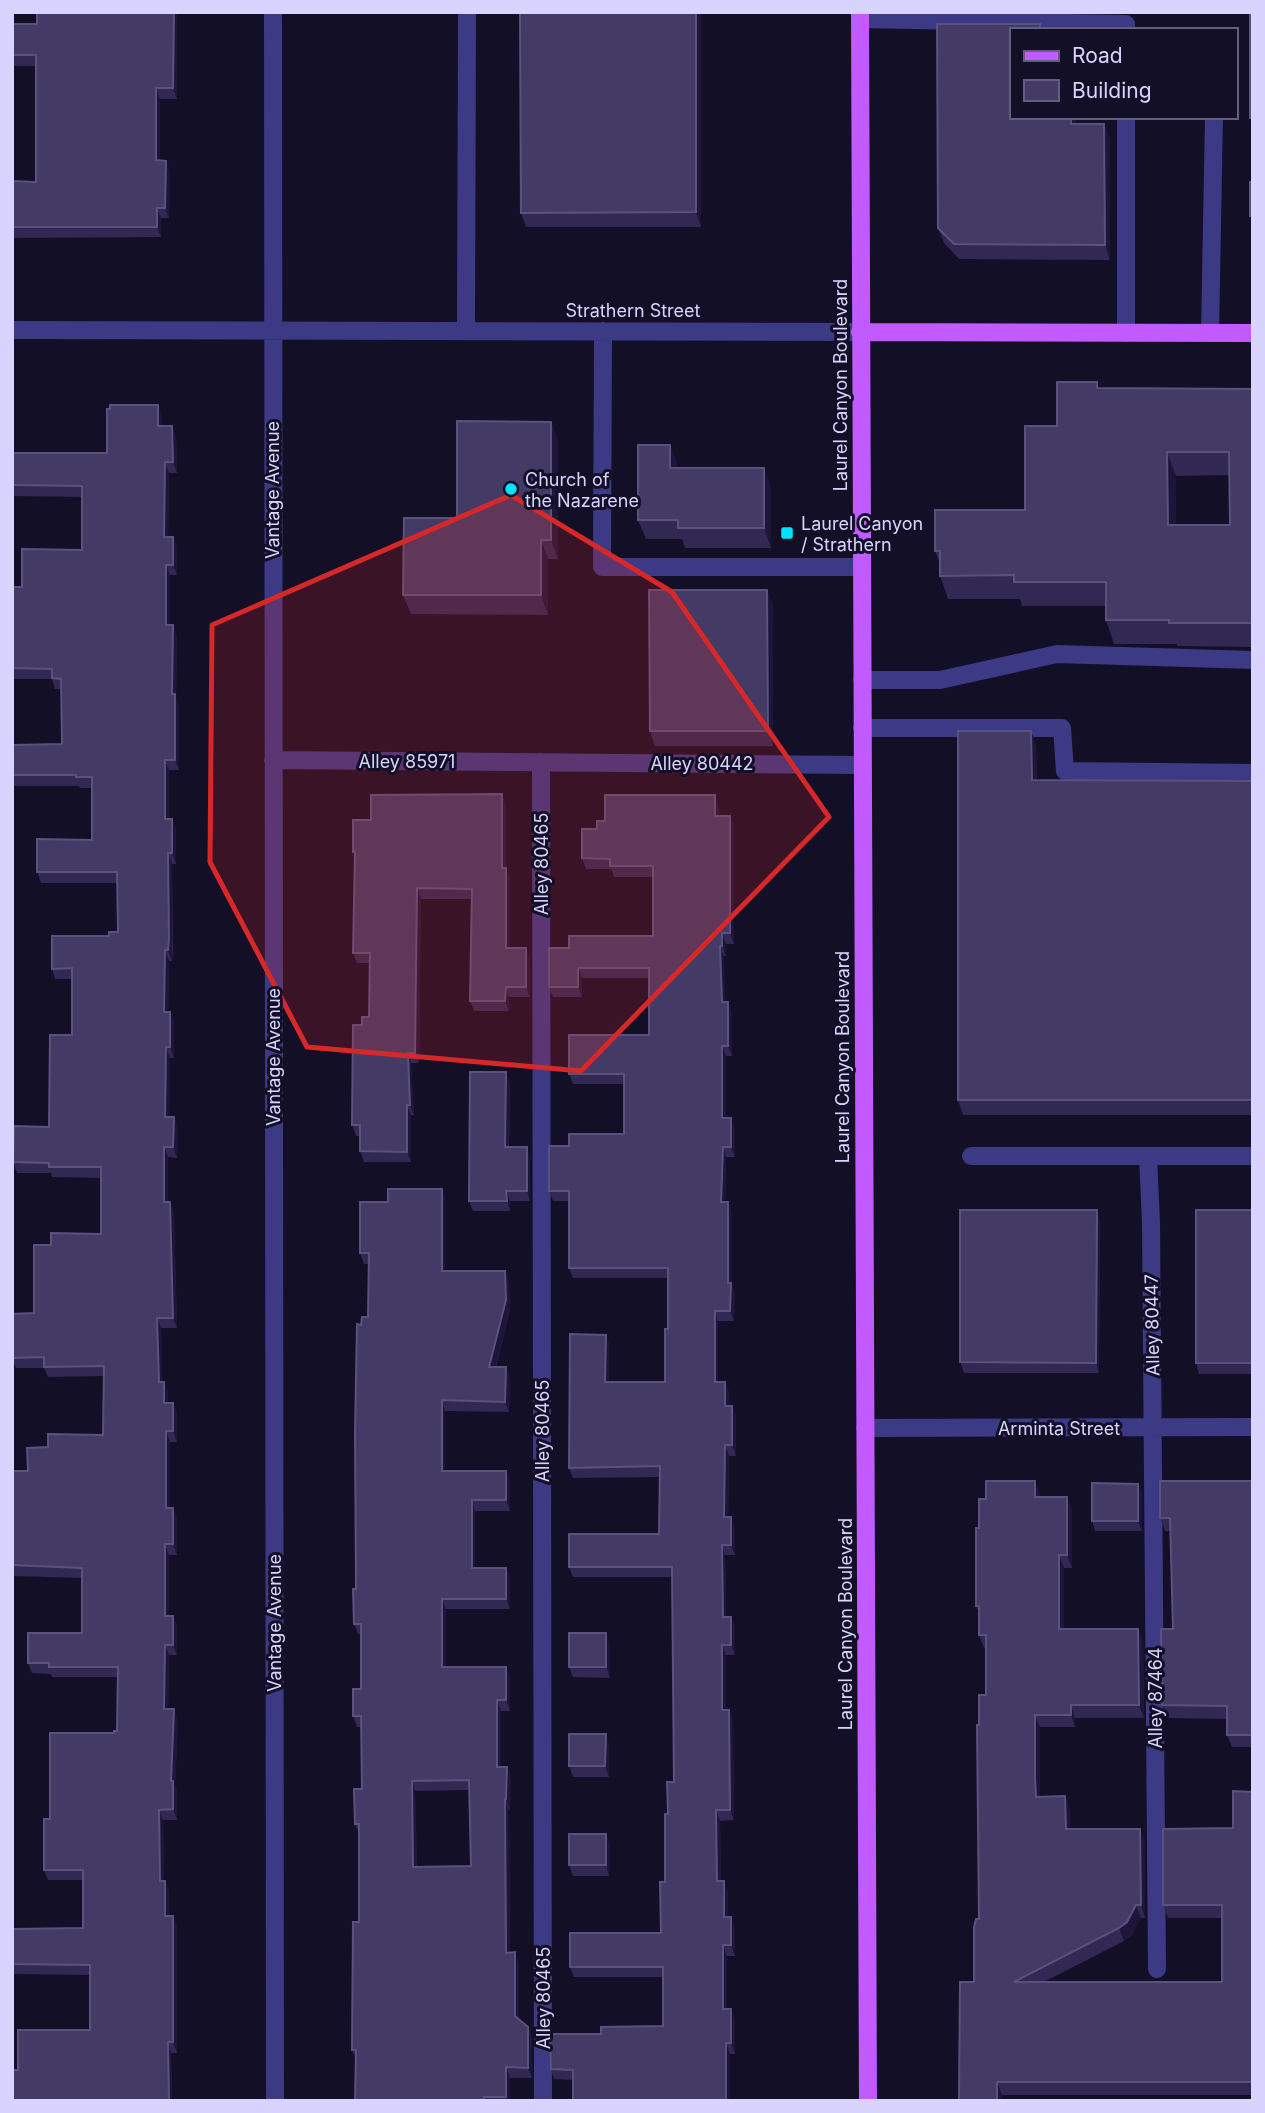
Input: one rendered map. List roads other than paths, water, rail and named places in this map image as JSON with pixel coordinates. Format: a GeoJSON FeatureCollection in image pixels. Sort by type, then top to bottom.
{"type":"FeatureCollection","features":[{"type":"Feature","properties":{"kind":"main road","name":"Laurel Canyon Boulevard"},"geometry":{"type":"LineString","coordinates":[[860,16],[868,2101]]}},
{"type":"Feature","properties":{"kind":"main road","name":"Strathern Street"},"geometry":{"type":"LineString","coordinates":[[860,332],[1253,333]]}},
{"type":"Feature","properties":{"kind":"street","name":"Vantage Avenue"},"geometry":{"type":"LineString","coordinates":[[273,12],[275,2101]]}},
{"type":"Feature","properties":{"kind":"street"},"geometry":{"type":"LineString","coordinates":[[466,331],[467,12]]}},
{"type":"Feature","properties":{"kind":"street"},"geometry":{"type":"LineString","coordinates":[[860,16],[1126,24],[1126,28]]}},
{"type":"Feature","properties":{"kind":"street"},"geometry":{"type":"LineString","coordinates":[[1126,119],[1126,333]]}},
{"type":"Feature","properties":{"kind":"street"},"geometry":{"type":"LineString","coordinates":[[1210,333],[1214,119]]}},
{"type":"Feature","properties":{"kind":"street","name":"Strathern Street"},"geometry":{"type":"LineString","coordinates":[[12,330],[860,332]]}},
{"type":"Feature","properties":{"kind":"street"},"geometry":{"type":"LineString","coordinates":[[603,331],[602,567],[861,567]]}},
{"type":"Feature","properties":{"kind":"street"},"geometry":{"type":"LineString","coordinates":[[862,680],[940,680],[1057,654],[1253,660]]}},
{"type":"Feature","properties":{"kind":"street"},"geometry":{"type":"LineString","coordinates":[[862,728],[1062,728],[1065,771],[1253,773]]}},
{"type":"Feature","properties":{"kind":"street","name":"Alley 85971"},"geometry":{"type":"LineString","coordinates":[[273,760],[541,762]]}},
{"type":"Feature","properties":{"kind":"street","name":"Alley 80442"},"geometry":{"type":"LineString","coordinates":[[541,762],[862,765]]}},
{"type":"Feature","properties":{"kind":"street","name":"Alley 80465"},"geometry":{"type":"LineString","coordinates":[[541,762],[543,2101]]}},
{"type":"Feature","properties":{"kind":"street"},"geometry":{"type":"LineString","coordinates":[[971,1156],[1253,1156]]}},
{"type":"Feature","properties":{"kind":"street","name":"Alley 80447"},"geometry":{"type":"LineString","coordinates":[[1148,1156],[1153,1428]]}},
{"type":"Feature","properties":{"kind":"street","name":"Arminta Street"},"geometry":{"type":"LineString","coordinates":[[865,1428],[1253,1427]]}},
{"type":"Feature","properties":{"kind":"street","name":"Alley 87464"},"geometry":{"type":"LineString","coordinates":[[1153,1428],[1157,1969]]}},
{"type":"Feature","properties":{"kind":"place","name":"Church of the Nazarene"},"geometry":{"type":"Point","coordinates":[511,489]}},
{"type":"Feature","properties":{"kind":"place","name":"Laurel Canyon / Strathern"},"geometry":{"type":"Point","coordinates":[787,533]}}]}
